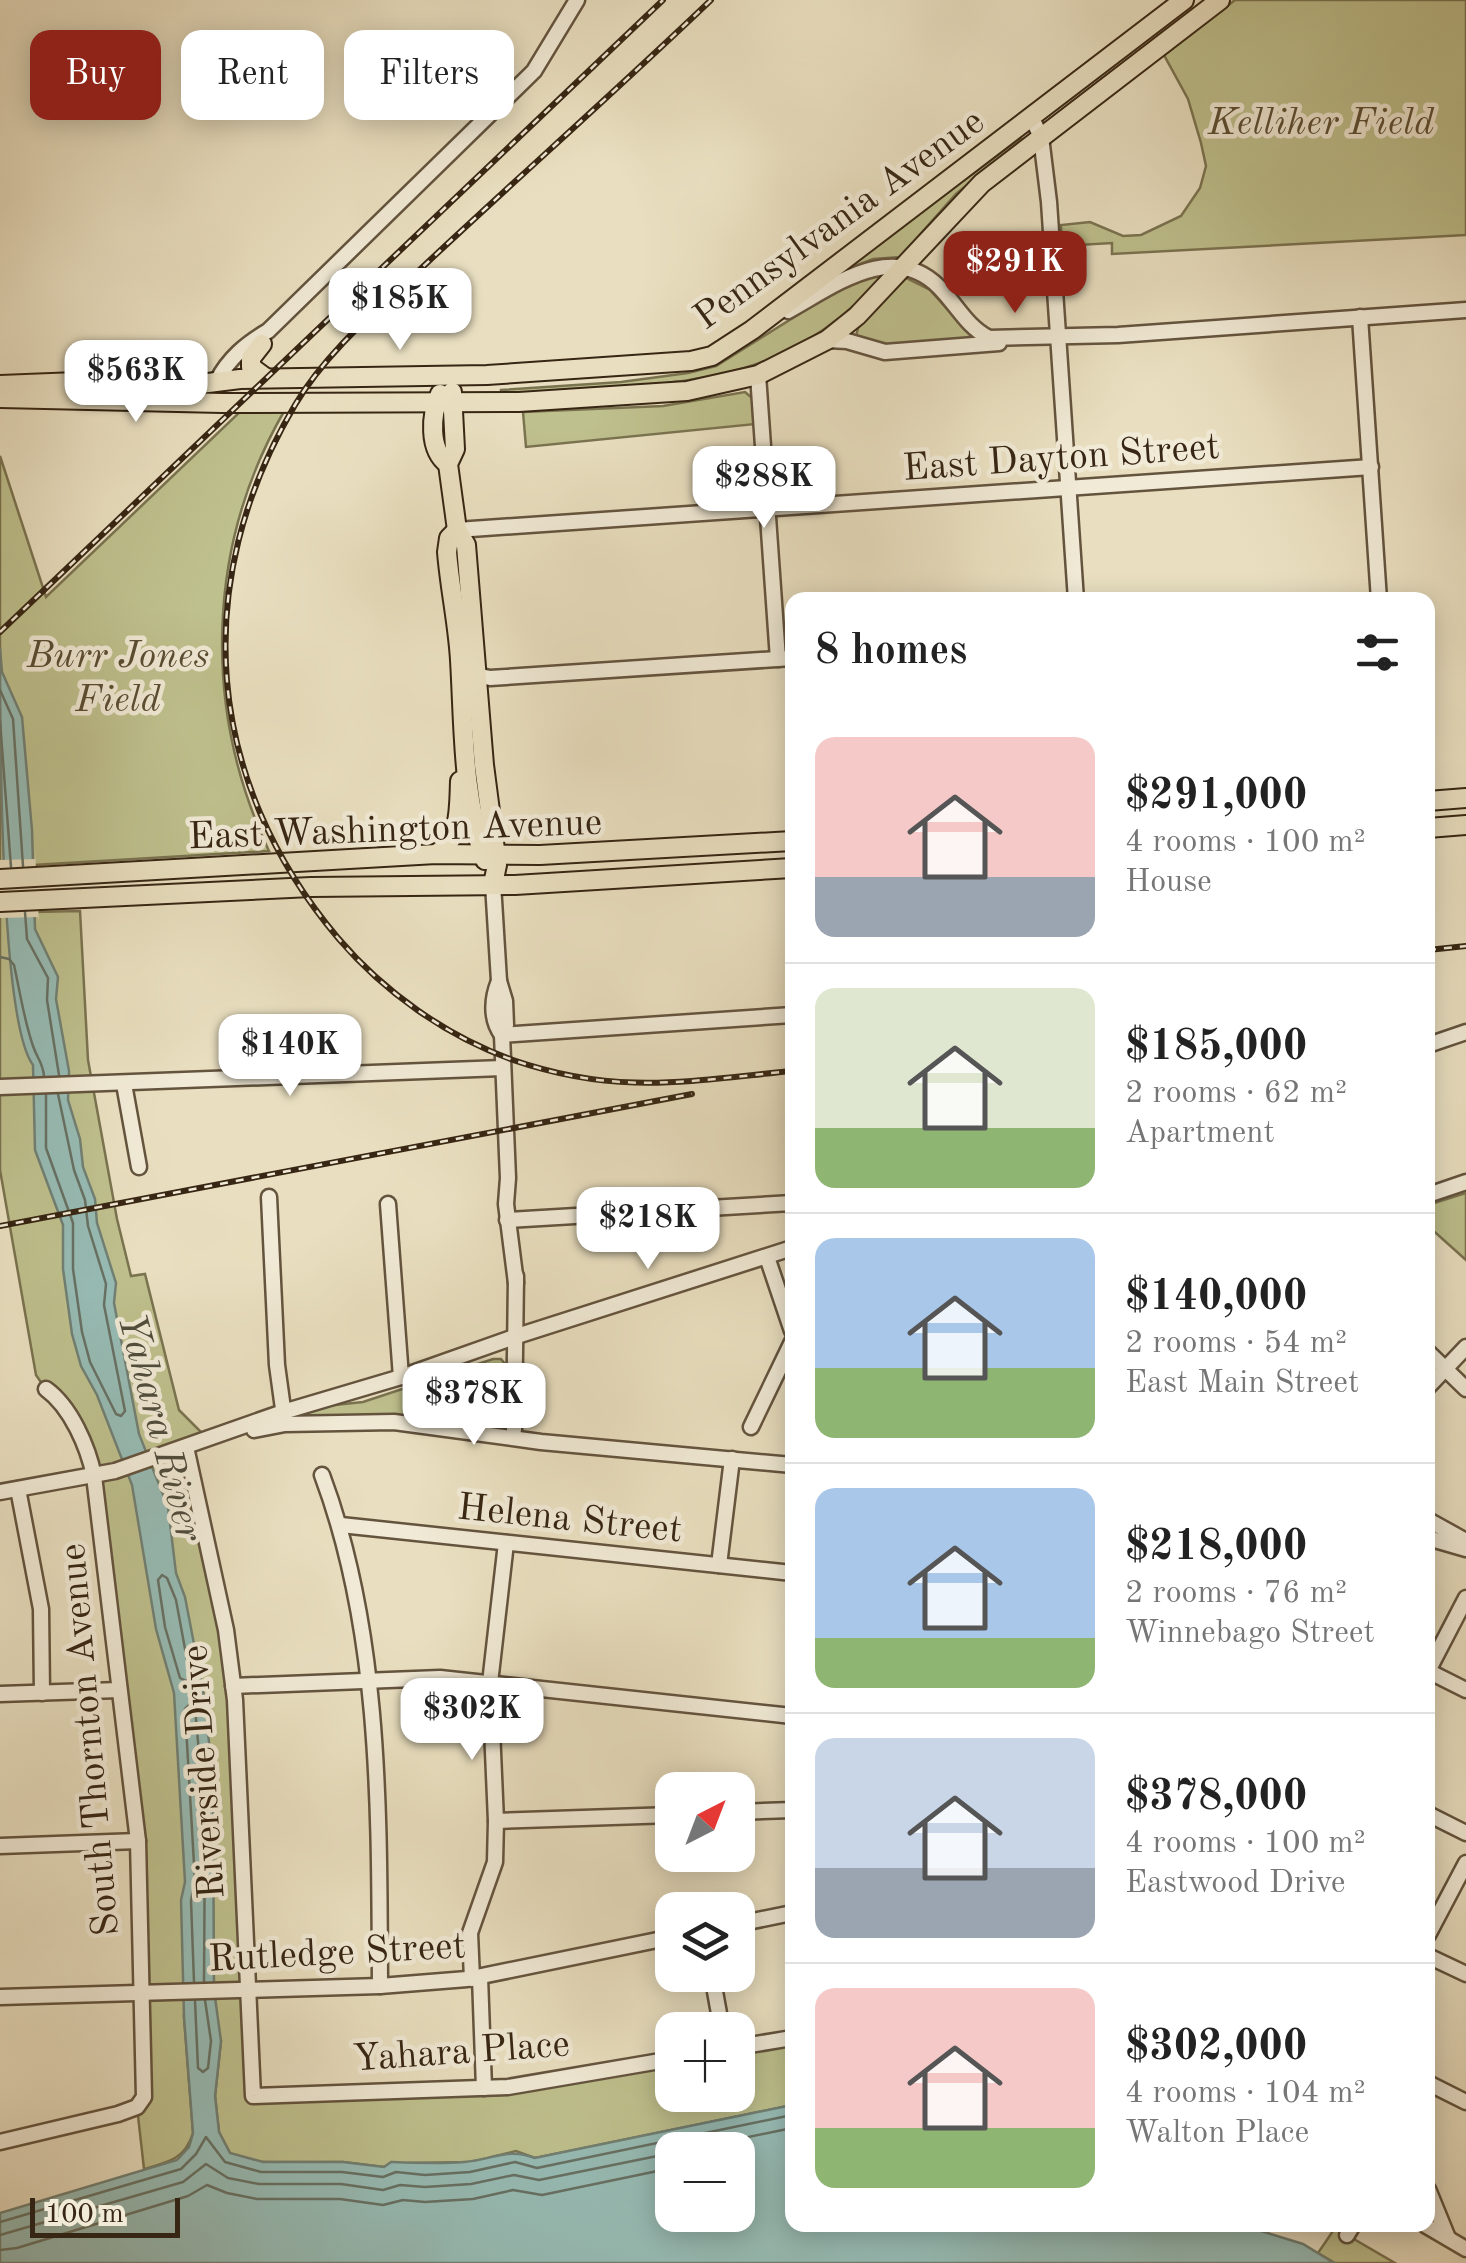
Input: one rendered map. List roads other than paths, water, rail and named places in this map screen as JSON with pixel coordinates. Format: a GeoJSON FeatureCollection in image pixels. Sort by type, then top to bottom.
{"type":"FeatureCollection","features":[{"type":"Feature","properties":{"kind":"main road","name":"Pennsylvania Avenue"},"geometry":{"type":"LineString","coordinates":[[218,388],[266,379],[487,375],[690,361],[712,356],[752,330],[1184,0]]}},
{"type":"Feature","properties":{"kind":"main road","name":"Pennsylvania Avenue"},"geometry":{"type":"LineString","coordinates":[[218,388],[242,402],[445,403],[686,392],[758,374],[826,340],[858,316],[982,183],[1220,0]]}},
{"type":"Feature","properties":{"kind":"main road"},"geometry":{"type":"LineString","coordinates":[[265,337],[251,358],[251,366],[266,379]]}},
{"type":"Feature","properties":{"kind":"main road"},"geometry":{"type":"LineString","coordinates":[[436,854],[449,844],[455,832],[473,616],[466,544],[456,522],[448,464],[455,449],[445,403],[449,376]]}},
{"type":"Feature","properties":{"kind":"main road"},"geometry":{"type":"LineString","coordinates":[[0,385],[218,388]]}},
{"type":"Feature","properties":{"kind":"main road"},"geometry":{"type":"LineString","coordinates":[[0,398],[218,388]]}},
{"type":"Feature","properties":{"kind":"main road"},"geometry":{"type":"LineString","coordinates":[[456,522],[447,546],[451,592],[484,765],[489,854]]}},
{"type":"Feature","properties":{"kind":"main road"},"geometry":{"type":"LineString","coordinates":[[451,592],[461,598],[473,616]]}},
{"type":"Feature","properties":{"kind":"main road"},"geometry":{"type":"LineString","coordinates":[[463,746],[489,854],[498,868],[493,884]]}},
{"type":"Feature","properties":{"kind":"main road"},"geometry":{"type":"LineString","coordinates":[[1435,800],[1466,798]]}},
{"type":"Feature","properties":{"kind":"main road"},"geometry":{"type":"LineString","coordinates":[[1435,827],[1466,825]]}},
{"type":"Feature","properties":{"kind":"main road","name":"East Washington Avenue"},"geometry":{"type":"LineString","coordinates":[[0,879],[436,854],[562,854],[785,841]]}},
{"type":"Feature","properties":{"kind":"main road","name":"East Washington Avenue"},"geometry":{"type":"LineString","coordinates":[[0,902],[311,887],[493,884],[785,868]]}},
{"type":"Feature","properties":{"kind":"street"},"geometry":{"type":"LineString","coordinates":[[218,388],[224,367],[265,337],[534,71],[577,0]]}},
{"type":"Feature","properties":{"kind":"street"},"geometry":{"type":"LineString","coordinates":[[1032,116],[1041,137],[1049,202],[1052,338],[1075,592]]}},
{"type":"Feature","properties":{"kind":"street"},"geometry":{"type":"LineString","coordinates":[[752,330],[858,272],[886,266],[922,274],[939,287],[976,331],[989,338],[1052,338]]}},
{"type":"Feature","properties":{"kind":"street"},"geometry":{"type":"LineString","coordinates":[[826,340],[847,341],[884,352],[1466,310]]}},
{"type":"Feature","properties":{"kind":"street"},"geometry":{"type":"LineString","coordinates":[[1360,317],[1379,592]]}},
{"type":"Feature","properties":{"kind":"street"},"geometry":{"type":"LineString","coordinates":[[469,674],[490,678],[785,658],[758,374]]}},
{"type":"Feature","properties":{"kind":"street","name":"East Dayton Street"},"geometry":{"type":"LineString","coordinates":[[456,522],[768,509],[1371,467]]}},
{"type":"Feature","properties":{"kind":"street"},"geometry":{"type":"LineString","coordinates":[[493,884],[499,980],[493,998],[496,1026],[502,1035],[516,1283],[514,1430]]}},
{"type":"Feature","properties":{"kind":"street"},"geometry":{"type":"LineString","coordinates":[[502,1035],[785,1015]]}},
{"type":"Feature","properties":{"kind":"street"},"geometry":{"type":"LineString","coordinates":[[1435,1043],[1466,1032]]}},
{"type":"Feature","properties":{"kind":"street"},"geometry":{"type":"LineString","coordinates":[[0,1087],[502,1068]]}},
{"type":"Feature","properties":{"kind":"street"},"geometry":{"type":"LineString","coordinates":[[124,1084],[139,1167]]}},
{"type":"Feature","properties":{"kind":"street"},"geometry":{"type":"LineString","coordinates":[[1435,1193],[1466,1182]]}},
{"type":"Feature","properties":{"kind":"street"},"geometry":{"type":"LineString","coordinates":[[269,1198],[277,1365],[284,1418]]}},
{"type":"Feature","properties":{"kind":"street"},"geometry":{"type":"LineString","coordinates":[[512,1220],[785,1202]]}},
{"type":"Feature","properties":{"kind":"street"},"geometry":{"type":"LineString","coordinates":[[388,1204],[401,1377]]}},
{"type":"Feature","properties":{"kind":"street"},"geometry":{"type":"LineString","coordinates":[[0,1492],[115,1471],[785,1251]]}},
{"type":"Feature","properties":{"kind":"street"},"geometry":{"type":"LineString","coordinates":[[767,1257],[785,1310]]}},
{"type":"Feature","properties":{"kind":"street"},"geometry":{"type":"LineString","coordinates":[[1435,1380],[1466,1347]]}},
{"type":"Feature","properties":{"kind":"street"},"geometry":{"type":"LineString","coordinates":[[751,1427],[785,1357]]}},
{"type":"Feature","properties":{"kind":"street"},"geometry":{"type":"LineString","coordinates":[[1435,1358],[1466,1390]]}},
{"type":"Feature","properties":{"kind":"street","name":"South Thornton Avenue"},"geometry":{"type":"LineString","coordinates":[[0,2142],[118,2114],[137,2108],[143,2100],[138,1840],[94,1476],[90,1454],[58,1400],[46,1389]]}},
{"type":"Feature","properties":{"kind":"street"},"geometry":{"type":"LineString","coordinates":[[284,1418],[433,1426],[542,1442],[785,1464]]}},
{"type":"Feature","properties":{"kind":"street"},"geometry":{"type":"LineString","coordinates":[[433,1426],[514,1430],[598,1445]]}},
{"type":"Feature","properties":{"kind":"street","name":"Riverside Drive"},"geometry":{"type":"LineString","coordinates":[[186,1447],[226,1630],[233,1686],[240,1989],[253,2096]]}},
{"type":"Feature","properties":{"kind":"street"},"geometry":{"type":"LineString","coordinates":[[719,1565],[732,1459]]}},
{"type":"Feature","properties":{"kind":"street"},"geometry":{"type":"LineString","coordinates":[[322,1475],[341,1525],[370,1680],[380,1986]]}},
{"type":"Feature","properties":{"kind":"street"},"geometry":{"type":"LineString","coordinates":[[18,1489],[40,1609],[42,1694]]}},
{"type":"Feature","properties":{"kind":"street","name":"Helena Street"},"geometry":{"type":"LineString","coordinates":[[341,1525],[785,1572]]}},
{"type":"Feature","properties":{"kind":"street"},"geometry":{"type":"LineString","coordinates":[[1435,1525],[1466,1545]]}},
{"type":"Feature","properties":{"kind":"street"},"geometry":{"type":"LineString","coordinates":[[1435,1539],[1466,1545]]}},
{"type":"Feature","properties":{"kind":"street"},"geometry":{"type":"LineString","coordinates":[[484,2088],[470,1933],[494,1862],[490,1683],[506,1543]]}},
{"type":"Feature","properties":{"kind":"street"},"geometry":{"type":"LineString","coordinates":[[1435,1658],[1466,1598]]}},
{"type":"Feature","properties":{"kind":"street"},"geometry":{"type":"LineString","coordinates":[[1435,1674],[1466,1690]]}},
{"type":"Feature","properties":{"kind":"street"},"geometry":{"type":"LineString","coordinates":[[233,1686],[440,1678],[785,1715]]}},
{"type":"Feature","properties":{"kind":"street"},"geometry":{"type":"LineString","coordinates":[[0,1694],[119,1690]]}},
{"type":"Feature","properties":{"kind":"street"},"geometry":{"type":"LineString","coordinates":[[755,1811],[785,1810]]}},
{"type":"Feature","properties":{"kind":"street"},"geometry":{"type":"LineString","coordinates":[[496,1822],[655,1816]]}},
{"type":"Feature","properties":{"kind":"street"},"geometry":{"type":"LineString","coordinates":[[1435,1818],[1466,1833]]}},
{"type":"Feature","properties":{"kind":"street"},"geometry":{"type":"LineString","coordinates":[[0,1846],[138,1840]]}},
{"type":"Feature","properties":{"kind":"street"},"geometry":{"type":"LineString","coordinates":[[1435,1922],[1466,1864]]}},
{"type":"Feature","properties":{"kind":"street"},"geometry":{"type":"LineString","coordinates":[[755,1920],[785,1914]]}},
{"type":"Feature","properties":{"kind":"street","name":"Rutledge Street"},"geometry":{"type":"LineString","coordinates":[[0,1997],[380,1986],[476,1978],[655,1941]]}},
{"type":"Feature","properties":{"kind":"street"},"geometry":{"type":"LineString","coordinates":[[1435,1959],[1466,1974]]}},
{"type":"Feature","properties":{"kind":"street"},"geometry":{"type":"LineString","coordinates":[[755,2045],[785,2039]]}},
{"type":"Feature","properties":{"kind":"street","name":"Yahara Place"},"geometry":{"type":"LineString","coordinates":[[253,2096],[508,2087],[655,2061]]}},
{"type":"Feature","properties":{"kind":"street"},"geometry":{"type":"LineString","coordinates":[[1435,2087],[1466,2102]]}},
{"type":"Feature","properties":{"kind":"street"},"geometry":{"type":"LineString","coordinates":[[1435,2206],[1448,2238]]}},
{"type":"Feature","properties":{"kind":"street"},"geometry":{"type":"LineString","coordinates":[[1435,2231],[1466,2248]]}},
{"type":"Feature","properties":{"kind":"water"},"geometry":{"type":"Polygon","coordinates":[[[0,648],[2,672],[22,717],[32,830],[35,929],[58,977],[56,999],[69,1071],[68,1100],[80,1139],[83,1167],[95,1199],[97,1223],[116,1283],[114,1303],[139,1434],[168,1507],[176,1573],[185,1597],[204,1696],[213,1779],[214,1990],[221,2041],[215,2096],[219,2132],[230,2153],[263,2162],[343,2162],[384,2167],[391,2162],[464,2162],[508,2154],[535,2158],[655,2133],[655,2232],[755,2232],[755,2132],[661,2132],[785,2106],[785,2232],[1264,2232],[1303,2244],[1334,2263],[0,2263],[0,2213],[177,2160],[189,2147],[193,2133],[184,2017],[181,1900],[185,1882],[174,1693],[156,1629],[132,1485],[97,1395],[81,1366],[72,1334],[63,1269],[63,1225],[35,1150],[33,1065],[22,1037],[14,992],[4,868],[0,648]]]}},
{"type":"Feature","properties":{"kind":"railway"},"geometry":{"type":"LineString","coordinates":[[0,632],[663,0]]}},
{"type":"Feature","properties":{"kind":"railway"},"geometry":{"type":"LineString","coordinates":[[711,0],[375,311],[308,385],[261,473],[238,542],[227,611],[227,679],[238,747],[260,813],[294,877],[356,958],[418,1010],[488,1050],[586,1078],[653,1083],[785,1072]]}},
{"type":"Feature","properties":{"kind":"railway"},"geometry":{"type":"LineString","coordinates":[[1435,949],[1466,946]]}},
{"type":"Feature","properties":{"kind":"railway"},"geometry":{"type":"LineString","coordinates":[[0,1226],[692,1094]]}},
{"type":"Feature","properties":{"kind":"park label","name":"Kelliher Field"},"geometry":{"type":"Point","coordinates":[1321,121]}},
{"type":"Feature","properties":{"kind":"park label","name":"Burr Jones Field"},"geometry":{"type":"Point","coordinates":[118,676]}},
{"type":"Feature","properties":{"kind":"water label","name":"Yahara River"},"geometry":{"type":"Point","coordinates":[162,1427]}}]}
